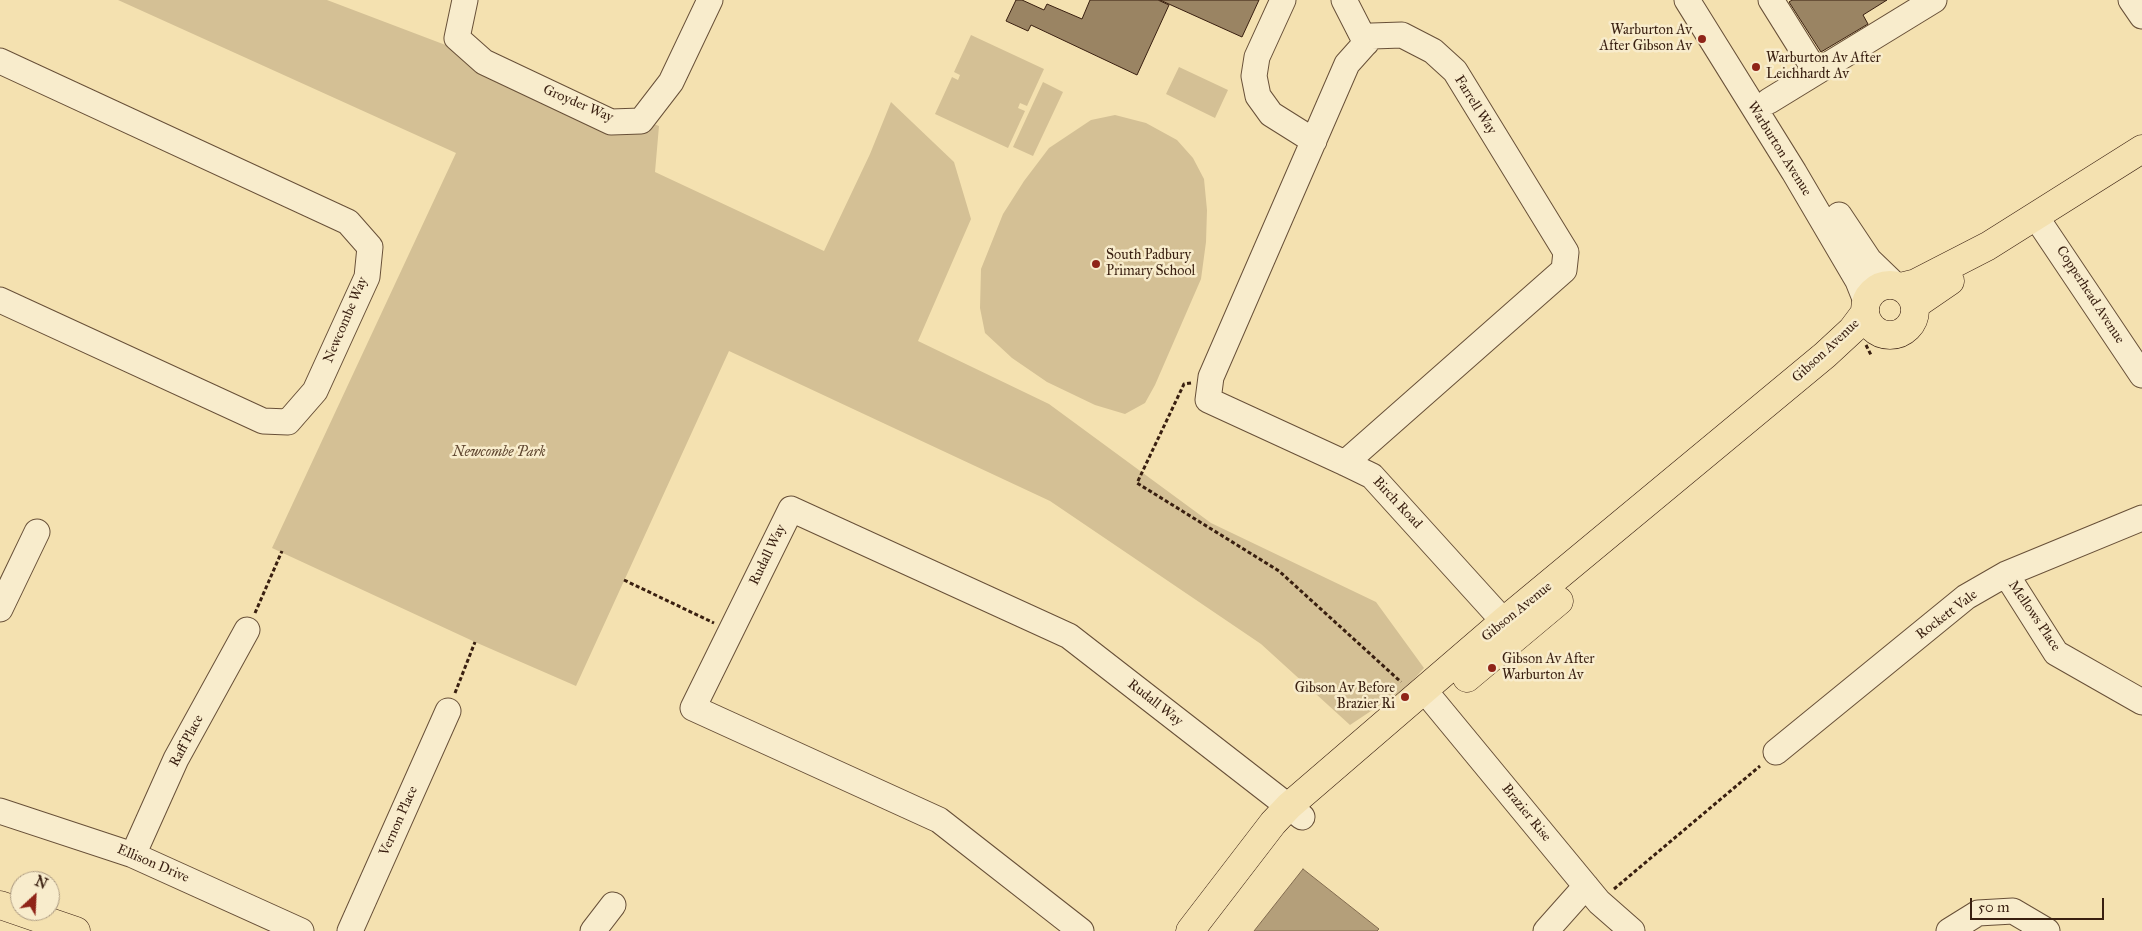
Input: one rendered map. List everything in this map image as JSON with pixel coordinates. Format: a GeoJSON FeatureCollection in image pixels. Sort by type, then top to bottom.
{"type":"FeatureCollection","features":[{"type":"Feature","properties":{"kind":"main road"},"geometry":{"type":"LineString","coordinates":[[1903,293],[1913,322],[1901,333],[1893,336],[1869,316],[1875,290],[1882,286],[1903,293],[1940,286],[2040,222],[2142,149]]}},
{"type":"Feature","properties":{"kind":"main road"},"geometry":{"type":"LineString","coordinates":[[2040,222],[2142,166]]}},
{"type":"Feature","properties":{"kind":"main road","name":"Gibson Avenue"},"geometry":{"type":"LineString","coordinates":[[1190,931],[1273,822],[1295,811],[1422,694],[1511,629],[1768,425],[1848,353],[1869,316]]}},
{"type":"Feature","properties":{"kind":"main road","name":"Gibson Avenue"},"geometry":{"type":"LineString","coordinates":[[1210,931],[1286,833],[1295,811]]}},
{"type":"Feature","properties":{"kind":"main road"},"geometry":{"type":"LineString","coordinates":[[0,905],[76,931]]}},
{"type":"Feature","properties":{"kind":"street","name":"Groyder Way"},"geometry":{"type":"LineString","coordinates":[[465,0],[457,38],[484,62],[611,122],[641,121],[671,82],[710,0]]}},
{"type":"Feature","properties":{"kind":"street"},"geometry":{"type":"LineString","coordinates":[[1283,0],[1257,57],[1254,76],[1258,96],[1270,114],[1314,141]]}},
{"type":"Feature","properties":{"kind":"street"},"geometry":{"type":"LineString","coordinates":[[1344,0],[1366,44]]}},
{"type":"Feature","properties":{"kind":"street","name":"Warburton Avenue"},"geometry":{"type":"LineString","coordinates":[[1687,0],[1794,172],[1858,281],[1869,316]]}},
{"type":"Feature","properties":{"kind":"street","name":"Warburton Avenue"},"geometry":{"type":"LineString","coordinates":[[1706,0],[1855,242],[1869,260],[1903,293]]}},
{"type":"Feature","properties":{"kind":"street"},"geometry":{"type":"LineString","coordinates":[[1771,0],[1816,72]]}},
{"type":"Feature","properties":{"kind":"street"},"geometry":{"type":"LineString","coordinates":[[1768,101],[1934,0]]}},
{"type":"Feature","properties":{"kind":"street"},"geometry":{"type":"LineString","coordinates":[[2131,0],[2142,16]]}},
{"type":"Feature","properties":{"kind":"street","name":"Farrell Way"},"geometry":{"type":"LineString","coordinates":[[1210,377],[1347,64],[1372,36],[1402,34],[1433,51],[1455,71],[1566,252],[1564,270],[1345,463]]}},
{"type":"Feature","properties":{"kind":"street","name":"Newcombe Way"},"geometry":{"type":"LineString","coordinates":[[0,61],[348,222],[370,248],[366,278],[316,391],[288,422],[263,421],[0,300]]}},
{"type":"Feature","properties":{"kind":"street","name":"Copperhead Avenue"},"geometry":{"type":"LineString","coordinates":[[2040,222],[2142,376]]}},
{"type":"Feature","properties":{"kind":"street","name":"Birch Road"},"geometry":{"type":"LineString","coordinates":[[1210,377],[1208,400],[1372,476],[1511,629]]}},
{"type":"Feature","properties":{"kind":"street","name":"Rudall Way"},"geometry":{"type":"LineString","coordinates":[[1080,931],[939,820],[693,708],[791,509],[1068,636],[1295,811]]}},
{"type":"Feature","properties":{"kind":"street","name":"Rockett Vale"},"geometry":{"type":"LineString","coordinates":[[1776,752],[1966,597],[2006,574],[2142,518]]}},
{"type":"Feature","properties":{"kind":"street"},"geometry":{"type":"LineString","coordinates":[[0,609],[37,532]]}},
{"type":"Feature","properties":{"kind":"street","name":"Mellows Place"},"geometry":{"type":"LineString","coordinates":[[2006,574],[2056,653],[2142,702]]}},
{"type":"Feature","properties":{"kind":"street","name":"Raff Place"},"geometry":{"type":"LineString","coordinates":[[133,854],[176,759],[248,630]]}},
{"type":"Feature","properties":{"kind":"street","name":"Brazier Rise"},"geometry":{"type":"LineString","coordinates":[[1422,694],[1592,894],[1632,931]]}},
{"type":"Feature","properties":{"kind":"street","name":"Vernon Place"},"geometry":{"type":"LineString","coordinates":[[350,931],[448,711]]}},
{"type":"Feature","properties":{"kind":"street","name":"Ellison Drive"},"geometry":{"type":"LineString","coordinates":[[0,811],[133,854],[301,931]]}},
{"type":"Feature","properties":{"kind":"street"},"geometry":{"type":"LineString","coordinates":[[1546,931],[1592,894]]}},
{"type":"Feature","properties":{"kind":"street"},"geometry":{"type":"LineString","coordinates":[[593,931],[613,905]]}},
{"type":"Feature","properties":{"kind":"street"},"geometry":{"type":"LineString","coordinates":[[1949,931],[1978,913],[2013,911],[2047,931]]}},
{"type":"Feature","properties":{"kind":"path"},"geometry":{"type":"LineString","coordinates":[[1210,377],[1184,384],[1137,483],[1279,571],[1422,694]]}},
{"type":"Feature","properties":{"kind":"path"},"geometry":{"type":"LineString","coordinates":[[248,630],[282,551]]}},
{"type":"Feature","properties":{"kind":"path"},"geometry":{"type":"LineString","coordinates":[[624,580],[731,631]]}},
{"type":"Feature","properties":{"kind":"path"},"geometry":{"type":"LineString","coordinates":[[448,711],[475,642]]}},
{"type":"Feature","properties":{"kind":"path"},"geometry":{"type":"LineString","coordinates":[[1592,894],[1776,752]]}},
{"type":"Feature","properties":{"kind":"green space","name":"Newcombe Park"},"geometry":{"type":"Polygon","coordinates":[[[118,0],[327,0],[659,126],[655,172],[824,251],[870,154],[891,102],[954,162],[971,219],[918,341],[1049,404],[1211,523],[1376,602],[1424,668],[1407,687],[1350,725],[1261,644],[1050,501],[729,351],[576,686],[475,642],[272,548],[456,153],[118,0]]]}},
{"type":"Feature","properties":{"kind":"green space"},"geometry":{"type":"Polygon","coordinates":[[[971,35],[1044,69],[1027,106],[1020,103],[1018,108],[1025,111],[1008,148],[935,114],[952,77],[958,80],[960,75],[954,72],[971,35]]]}},
{"type":"Feature","properties":{"kind":"green space"},"geometry":{"type":"Polygon","coordinates":[[[1179,67],[1228,90],[1215,118],[1166,94],[1179,67]]]}},
{"type":"Feature","properties":{"kind":"green space"},"geometry":{"type":"Polygon","coordinates":[[[1043,82],[1063,92],[1033,156],[1013,147],[1043,82]]]}},
{"type":"Feature","properties":{"kind":"green space"},"geometry":{"type":"Polygon","coordinates":[[[1115,115],[1146,123],[1177,140],[1193,158],[1204,179],[1207,210],[1206,242],[1201,279],[1155,385],[1145,403],[1125,414],[1095,405],[1047,382],[1012,358],[985,333],[980,308],[981,269],[1003,214],[1024,181],[1049,148],[1091,120],[1115,115]]]}},
{"type":"Feature","properties":{"kind":"shaded area"},"geometry":{"type":"Polygon","coordinates":[[[1303,869],[1379,929],[1377,931],[1254,931],[1303,869]]]}},
{"type":"Feature","properties":{"kind":"building"},"geometry":{"type":"Polygon","coordinates":[[[1016,0],[1022,0],[1044,10],[1047,4],[1082,19],[1090,0],[1158,0],[1169,5],[1137,75],[1031,25],[1028,31],[1006,21],[1016,0]]]}},
{"type":"Feature","properties":{"kind":"building"},"geometry":{"type":"Polygon","coordinates":[[[1160,0],[1259,0],[1242,37],[1160,0]]]}},
{"type":"Feature","properties":{"kind":"building"},"geometry":{"type":"Polygon","coordinates":[[[1792,0],[1887,0],[1863,15],[1868,24],[1821,52],[1789,2],[1792,0]]]}},
{"type":"Feature","properties":{"kind":"place","name":"Warburton Av After Gibson Av"},"geometry":{"type":"Point","coordinates":[1702,39]}},
{"type":"Feature","properties":{"kind":"place","name":"Warburton Av After Leichhardt Av"},"geometry":{"type":"Point","coordinates":[1756,67]}},
{"type":"Feature","properties":{"kind":"place","name":"South Padbury Primary School"},"geometry":{"type":"Point","coordinates":[1096,264]}},
{"type":"Feature","properties":{"kind":"place","name":"Gibson Av After Warburton Av"},"geometry":{"type":"Point","coordinates":[1492,668]}},
{"type":"Feature","properties":{"kind":"place","name":"Gibson Av Before Brazier Ri"},"geometry":{"type":"Point","coordinates":[1405,697]}}]}
